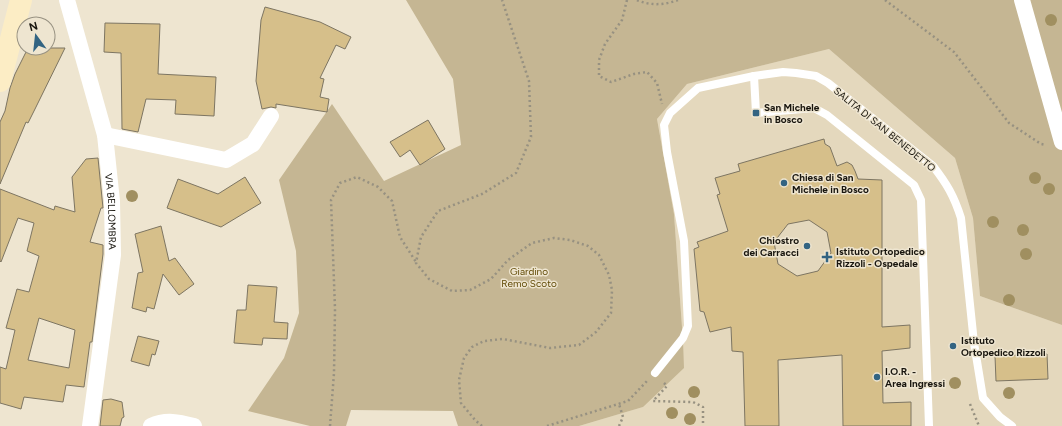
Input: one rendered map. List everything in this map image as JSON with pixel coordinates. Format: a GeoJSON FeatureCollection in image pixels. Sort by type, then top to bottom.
{"type":"FeatureCollection","features":[{"type":"Feature","properties":{"kind":"main road"},"geometry":{"type":"LineString","coordinates":[[0,81],[21,0]]}},
{"type":"Feature","properties":{"kind":"street","name":"VIA BELLOMBRA"},"geometry":{"type":"LineString","coordinates":[[67,0],[104,135],[112,201],[113,255],[90,426]]}},
{"type":"Feature","properties":{"kind":"street"},"geometry":{"type":"LineString","coordinates":[[1022,0],[1055,143]]}},
{"type":"Feature","properties":{"kind":"street"},"geometry":{"type":"LineString","coordinates":[[104,135],[226,160],[253,144],[270,116]]}},
{"type":"Feature","properties":{"kind":"street"},"geometry":{"type":"LineString","coordinates":[[151,426],[157,423],[178,421],[194,426]]}},
{"type":"Feature","properties":{"kind":"lane","name":"SALITA DI SAN BENEDETTO"},"geometry":{"type":"LineString","coordinates":[[670,113],[698,88],[754,76],[783,72],[796,72],[816,76],[828,83],[933,166],[946,182],[955,199],[961,218],[974,343],[983,398],[1000,418],[1012,426]]}},
{"type":"Feature","properties":{"kind":"lane"},"geometry":{"type":"LineString","coordinates":[[754,76],[756,113],[814,108],[827,115],[914,186],[921,200],[929,426]]}},
{"type":"Feature","properties":{"kind":"lane"},"geometry":{"type":"LineString","coordinates":[[655,373],[683,338],[688,326],[684,241],[666,145],[664,125],[670,113]]}},
{"type":"Feature","properties":{"kind":"path"},"geometry":{"type":"LineString","coordinates":[[416,263],[421,237],[438,211],[482,194],[516,173],[531,138],[529,81],[502,0]]}},
{"type":"Feature","properties":{"kind":"path"},"geometry":{"type":"LineString","coordinates":[[627,0],[622,20],[605,44],[599,60],[599,76],[611,82],[634,74],[647,72],[657,83],[662,103],[670,113]]}},
{"type":"Feature","properties":{"kind":"path"},"geometry":{"type":"LineString","coordinates":[[637,0],[644,3],[668,4],[678,0]]}},
{"type":"Feature","properties":{"kind":"path"},"geometry":{"type":"LineString","coordinates":[[885,0],[954,52],[1009,123],[1041,144],[1055,143]]}},
{"type":"Feature","properties":{"kind":"path"},"geometry":{"type":"LineString","coordinates":[[330,426],[334,373],[335,309],[331,200],[340,182],[357,177],[378,187],[392,201],[400,237],[416,263],[429,279],[452,291],[470,290],[491,279],[508,260],[532,243],[554,238],[570,240],[588,246],[599,255],[609,275],[612,290],[611,313],[596,332],[579,345],[550,348],[504,339],[484,341],[472,347],[464,358],[459,380],[461,403],[474,420],[482,426]]}},
{"type":"Feature","properties":{"kind":"path"},"geometry":{"type":"LineString","coordinates":[[547,426],[628,401],[655,373]]}},
{"type":"Feature","properties":{"kind":"path"},"geometry":{"type":"LineString","coordinates":[[667,386],[653,401],[693,402],[703,407],[703,426]]}},
{"type":"Feature","properties":{"kind":"path"},"geometry":{"type":"LineString","coordinates":[[970,403],[979,426]]}},
{"type":"Feature","properties":{"kind":"path"},"geometry":{"type":"LineString","coordinates":[[619,404],[623,417],[619,426]]}},
{"type":"Feature","properties":{"kind":"shaded area","name":"Istituto Ortopedico Rizzoli - Ospedale"},"geometry":{"type":"Polygon","coordinates":[[[829,49],[955,158],[973,218],[980,296],[1062,325],[1062,426],[579,426],[643,407],[683,341],[674,214],[657,119],[687,84],[829,49]]]}},
{"type":"Feature","properties":{"kind":"green space","name":"Giardino Remo Scoto"},"geometry":{"type":"Polygon","coordinates":[[[406,0],[1062,0],[1062,325],[980,296],[973,218],[955,158],[829,49],[687,84],[657,119],[674,214],[684,368],[643,407],[579,426],[458,426],[453,411],[351,410],[346,426],[310,426],[248,411],[284,358],[299,313],[296,251],[279,180],[332,104],[384,181],[461,145],[453,79],[406,0]]]}},
{"type":"Feature","properties":{"kind":"building"},"geometry":{"type":"Polygon","coordinates":[[[265,7],[320,22],[351,37],[345,49],[336,45],[320,78],[324,79],[320,97],[329,99],[327,112],[276,104],[276,108],[271,107],[262,109],[256,81],[261,20],[265,7]]]}},
{"type":"Feature","properties":{"kind":"building"},"geometry":{"type":"Polygon","coordinates":[[[105,23],[160,24],[158,74],[216,77],[214,116],[175,114],[176,100],[146,99],[138,132],[122,129],[121,53],[104,52],[105,23]]]}},
{"type":"Feature","properties":{"kind":"building"},"geometry":{"type":"Polygon","coordinates":[[[56,48],[65,48],[28,123],[26,122],[0,184],[0,122],[5,111],[15,74],[24,56],[56,56],[56,48]]]}},
{"type":"Feature","properties":{"kind":"building"},"geometry":{"type":"Polygon","coordinates":[[[428,120],[445,149],[420,165],[410,150],[400,157],[390,142],[428,120]]]}},
{"type":"Feature","properties":{"kind":"building"},"geometry":{"type":"Polygon","coordinates":[[[824,139],[825,144],[830,147],[837,166],[847,162],[852,165],[858,179],[882,180],[882,327],[910,325],[910,348],[882,351],[883,403],[911,402],[911,426],[843,426],[842,355],[778,360],[779,426],[745,426],[743,352],[732,351],[731,327],[710,332],[704,312],[700,311],[694,249],[699,247],[697,242],[728,231],[717,195],[720,194],[715,178],[740,171],[738,164],[824,139]],[[809,220],[788,224],[774,242],[778,264],[797,276],[818,271],[831,253],[827,232],[809,220]]]}},
{"type":"Feature","properties":{"kind":"building"},"geometry":{"type":"Polygon","coordinates":[[[98,158],[103,208],[101,208],[90,242],[103,245],[103,254],[92,342],[90,342],[84,387],[66,385],[63,402],[24,397],[21,409],[0,403],[0,367],[6,369],[15,330],[6,328],[17,289],[29,292],[39,256],[27,251],[34,223],[18,218],[1,262],[0,261],[0,189],[54,210],[55,206],[75,212],[72,177],[86,159],[98,158]],[[39,318],[28,360],[69,368],[75,330],[39,318]]]}},
{"type":"Feature","properties":{"kind":"building"},"geometry":{"type":"Polygon","coordinates":[[[245,177],[261,203],[221,227],[167,208],[178,179],[218,194],[245,177]]]}},
{"type":"Feature","properties":{"kind":"building"},"geometry":{"type":"Polygon","coordinates":[[[161,226],[169,261],[175,258],[194,284],[179,295],[163,274],[154,309],[147,307],[146,312],[132,308],[138,273],[143,272],[135,234],[161,226]]]}},
{"type":"Feature","properties":{"kind":"building"},"geometry":{"type":"Polygon","coordinates":[[[248,285],[277,287],[274,322],[288,323],[287,339],[263,338],[262,345],[234,343],[237,310],[246,310],[248,285]]]}},
{"type":"Feature","properties":{"kind":"building"},"geometry":{"type":"Polygon","coordinates":[[[138,336],[159,341],[155,355],[152,354],[149,366],[131,361],[138,336]]]}},
{"type":"Feature","properties":{"kind":"building"},"geometry":{"type":"Polygon","coordinates":[[[1047,354],[1048,379],[996,381],[995,356],[1047,354]]]}},
{"type":"Feature","properties":{"kind":"building"},"geometry":{"type":"Polygon","coordinates":[[[111,399],[122,402],[124,417],[122,418],[120,426],[100,426],[103,400],[111,399]]]}},
{"type":"Feature","properties":{"kind":"place","name":"San Michele in Bosco"},"geometry":{"type":"Point","coordinates":[756,113]}},
{"type":"Feature","properties":{"kind":"place","name":"Chiesa di San Michele in Bosco"},"geometry":{"type":"Point","coordinates":[784,183]}},
{"type":"Feature","properties":{"kind":"place","name":"Chiostro dei Carracci"},"geometry":{"type":"Point","coordinates":[807,246]}},
{"type":"Feature","properties":{"kind":"place","name":"Istituto Ortopedico Rizzoli - Ospedale"},"geometry":{"type":"Point","coordinates":[827,257]}},
{"type":"Feature","properties":{"kind":"place","name":"Istituto Ortopedico Rizzoli"},"geometry":{"type":"Point","coordinates":[953,346]}},
{"type":"Feature","properties":{"kind":"place","name":"I.O.R. - Area Ingressi"},"geometry":{"type":"Point","coordinates":[877,377]}}]}
